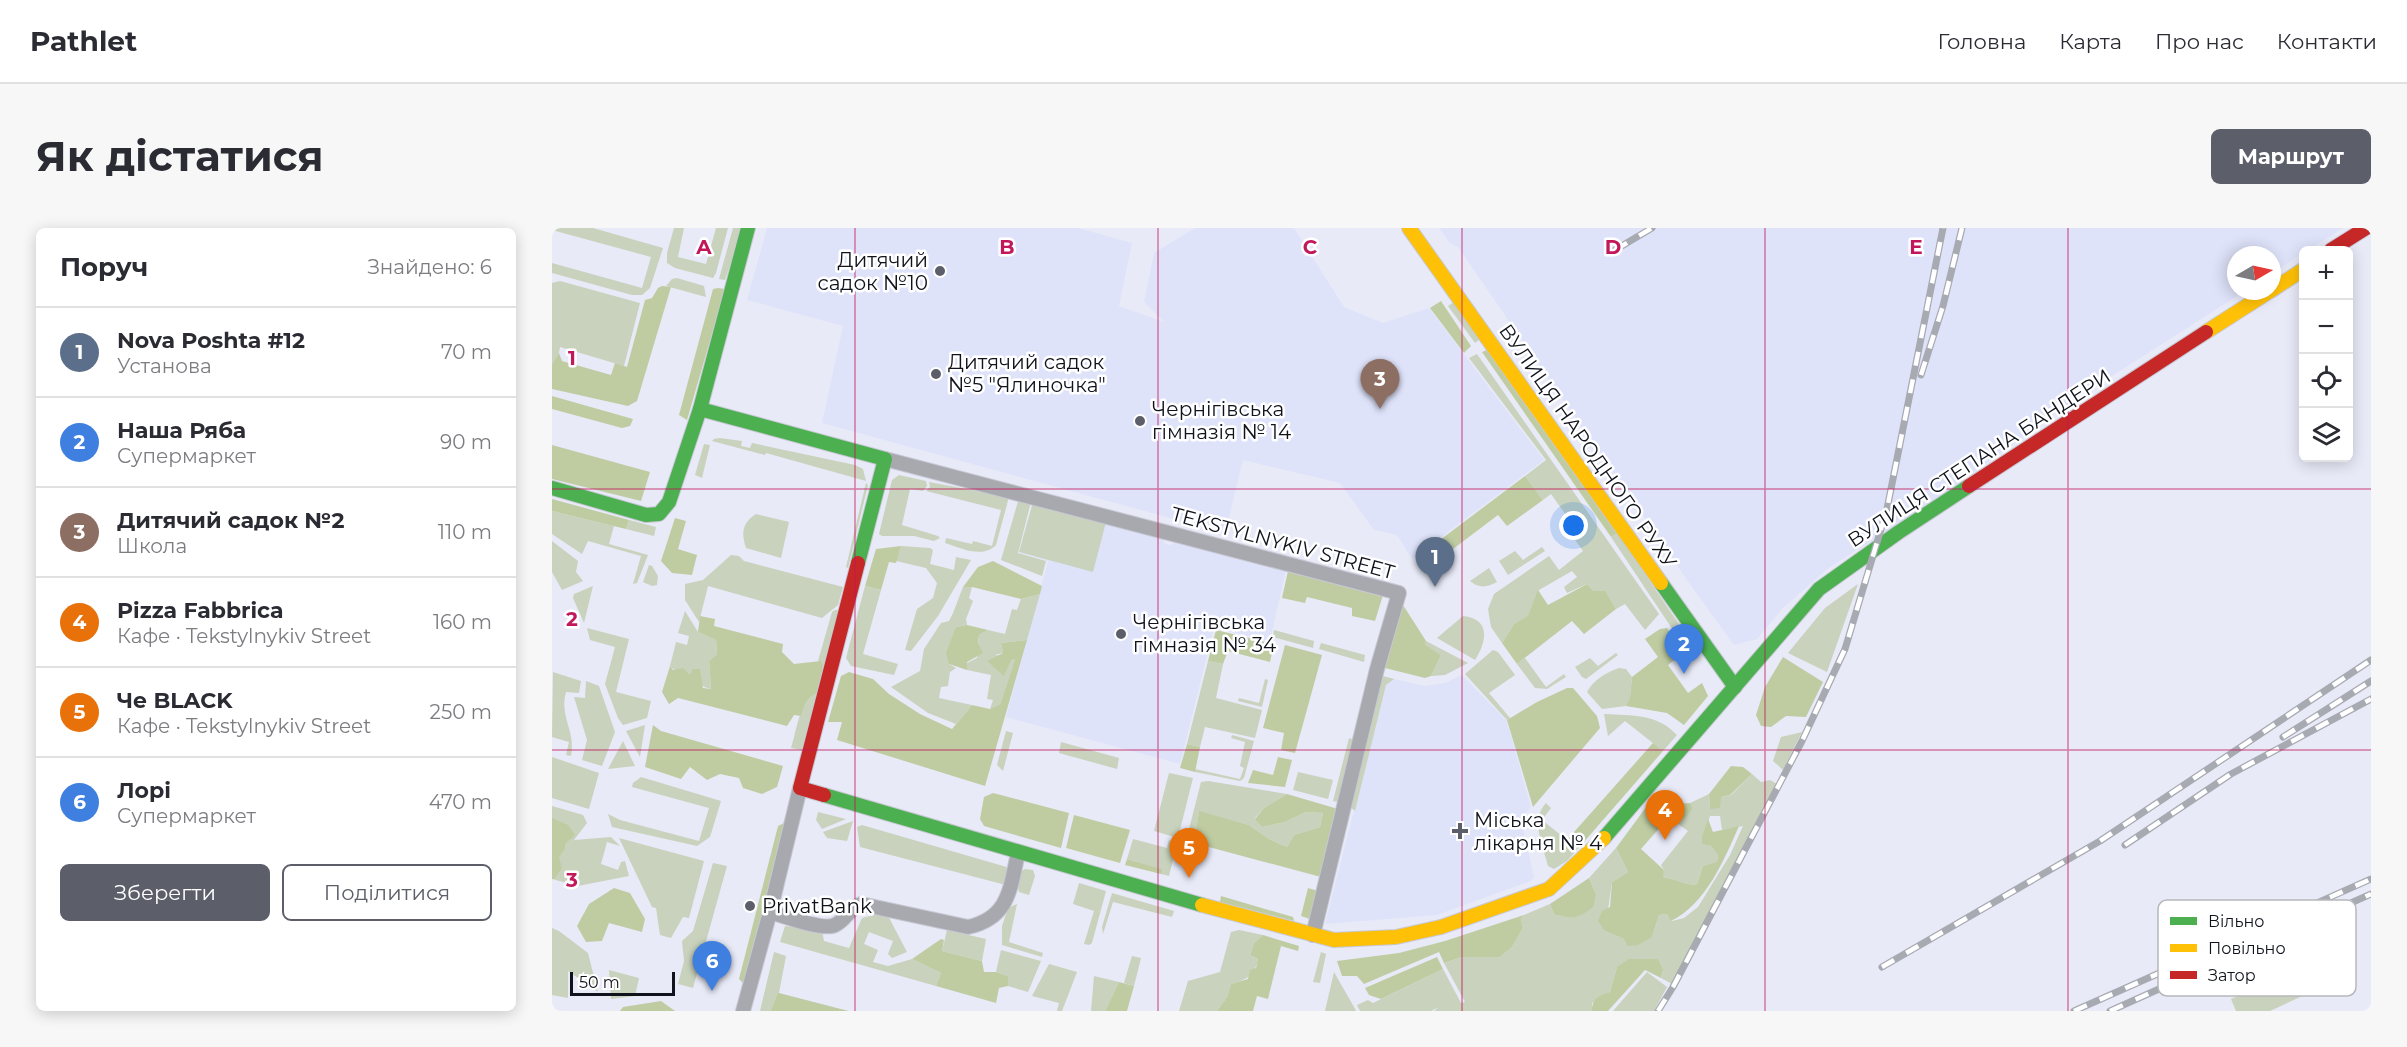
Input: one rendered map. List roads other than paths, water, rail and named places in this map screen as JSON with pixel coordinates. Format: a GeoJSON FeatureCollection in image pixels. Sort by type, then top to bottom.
{"type":"FeatureCollection","features":[{"type":"Feature","properties":{"kind":"street"},"geometry":{"type":"LineString","coordinates":[[552,488],[646,515],[659,514],[669,502],[700,409],[748,228]]}},
{"type":"Feature","properties":{"kind":"street","name":"ВУЛИЦЯ НАРОДНОГО РУХУ"},"geometry":{"type":"LineString","coordinates":[[1409,228],[1735,687]]}},
{"type":"Feature","properties":{"kind":"street"},"geometry":{"type":"LineString","coordinates":[[2337,246],[2366,228]]}},
{"type":"Feature","properties":{"kind":"street","name":"ВУЛИЦЯ СТЕПАНА БАНДЕРИ"},"geometry":{"type":"LineString","coordinates":[[2281,284],[2299,272]]}},
{"type":"Feature","properties":{"kind":"street","name":"ВУЛИЦЯ СТЕПАНА БАНДЕРИ"},"geometry":{"type":"LineString","coordinates":[[1735,687],[1819,589],[1899,532],[2256,300]]}},
{"type":"Feature","properties":{"kind":"street","name":"TEKSTYLNYKIV STREET"},"geometry":{"type":"LineString","coordinates":[[700,409],[1399,593],[1377,669],[1313,935]]}},
{"type":"Feature","properties":{"kind":"street"},"geometry":{"type":"LineString","coordinates":[[743,1011],[885,459]]}},
{"type":"Feature","properties":{"kind":"street"},"geometry":{"type":"LineString","coordinates":[[800,788],[1018,854],[1232,915],[1334,940],[1396,938],[1441,927],[1549,890],[1609,832],[1735,687]]}},
{"type":"Feature","properties":{"kind":"street"},"geometry":{"type":"LineString","coordinates":[[770,912],[823,927],[835,925],[852,908],[861,904],[968,927],[983,924],[1000,912],[1018,854]]}},
{"type":"Feature","properties":{"kind":"railway"},"geometry":{"type":"LineString","coordinates":[[1615,250],[1652,228]]}},
{"type":"Feature","properties":{"kind":"railway"},"geometry":{"type":"LineString","coordinates":[[1658,1011],[1673,987],[1802,741],[1845,649],[1887,509],[1943,228]]}},
{"type":"Feature","properties":{"kind":"railway"},"geometry":{"type":"LineString","coordinates":[[1921,375],[1943,306],[1962,228]]}},
{"type":"Feature","properties":{"kind":"railway"},"geometry":{"type":"LineString","coordinates":[[1882,967],[2100,841],[2371,660]]}},
{"type":"Feature","properties":{"kind":"railway"},"geometry":{"type":"LineString","coordinates":[[2283,737],[2371,681]]}},
{"type":"Feature","properties":{"kind":"railway"},"geometry":{"type":"LineString","coordinates":[[2125,845],[2231,774],[2371,699]]}},
{"type":"Feature","properties":{"kind":"railway"},"geometry":{"type":"LineString","coordinates":[[2324,900],[2371,879]]}},
{"type":"Feature","properties":{"kind":"railway"},"geometry":{"type":"LineString","coordinates":[[2356,901],[2371,894]]}},
{"type":"Feature","properties":{"kind":"railway"},"geometry":{"type":"LineString","coordinates":[[2074,1011],[2158,974]]}},
{"type":"Feature","properties":{"kind":"railway"},"geometry":{"type":"LineString","coordinates":[[2110,1011],[2158,989]]}},
{"type":"Feature","properties":{"kind":"place","name":"Дитячий садок №10"},"geometry":{"type":"Point","coordinates":[940,271]}},
{"type":"Feature","properties":{"kind":"place","name":"Дитячий садок №5 \"Ялиночка\""},"geometry":{"type":"Point","coordinates":[936,374]}},
{"type":"Feature","properties":{"kind":"place","name":"Дитячий садок №2"},"geometry":{"type":"Point","coordinates":[1380,409]}},
{"type":"Feature","properties":{"kind":"place","name":"Чернігівська гімназія № 14"},"geometry":{"type":"Point","coordinates":[1140,421]}},
{"type":"Feature","properties":{"kind":"place","name":"Nova Poshta #12"},"geometry":{"type":"Point","coordinates":[1435,587]}},
{"type":"Feature","properties":{"kind":"place","name":"Чернігівська гімназія № 34"},"geometry":{"type":"Point","coordinates":[1121,634]}},
{"type":"Feature","properties":{"kind":"place","name":"Наша Ряба"},"geometry":{"type":"Point","coordinates":[1684,674]}},
{"type":"Feature","properties":{"kind":"place","name":"Міська лікарня № 4"},"geometry":{"type":"Point","coordinates":[1460,831]}},
{"type":"Feature","properties":{"kind":"place","name":"Pizza Fabbrica"},"geometry":{"type":"Point","coordinates":[1665,840]}},
{"type":"Feature","properties":{"kind":"place","name":"Че BLACK"},"geometry":{"type":"Point","coordinates":[1189,878]}},
{"type":"Feature","properties":{"kind":"place","name":"PrivatBank"},"geometry":{"type":"Point","coordinates":[750,906]}},
{"type":"Feature","properties":{"kind":"place","name":"Лорі"},"geometry":{"type":"Point","coordinates":[712,991]}}]}
